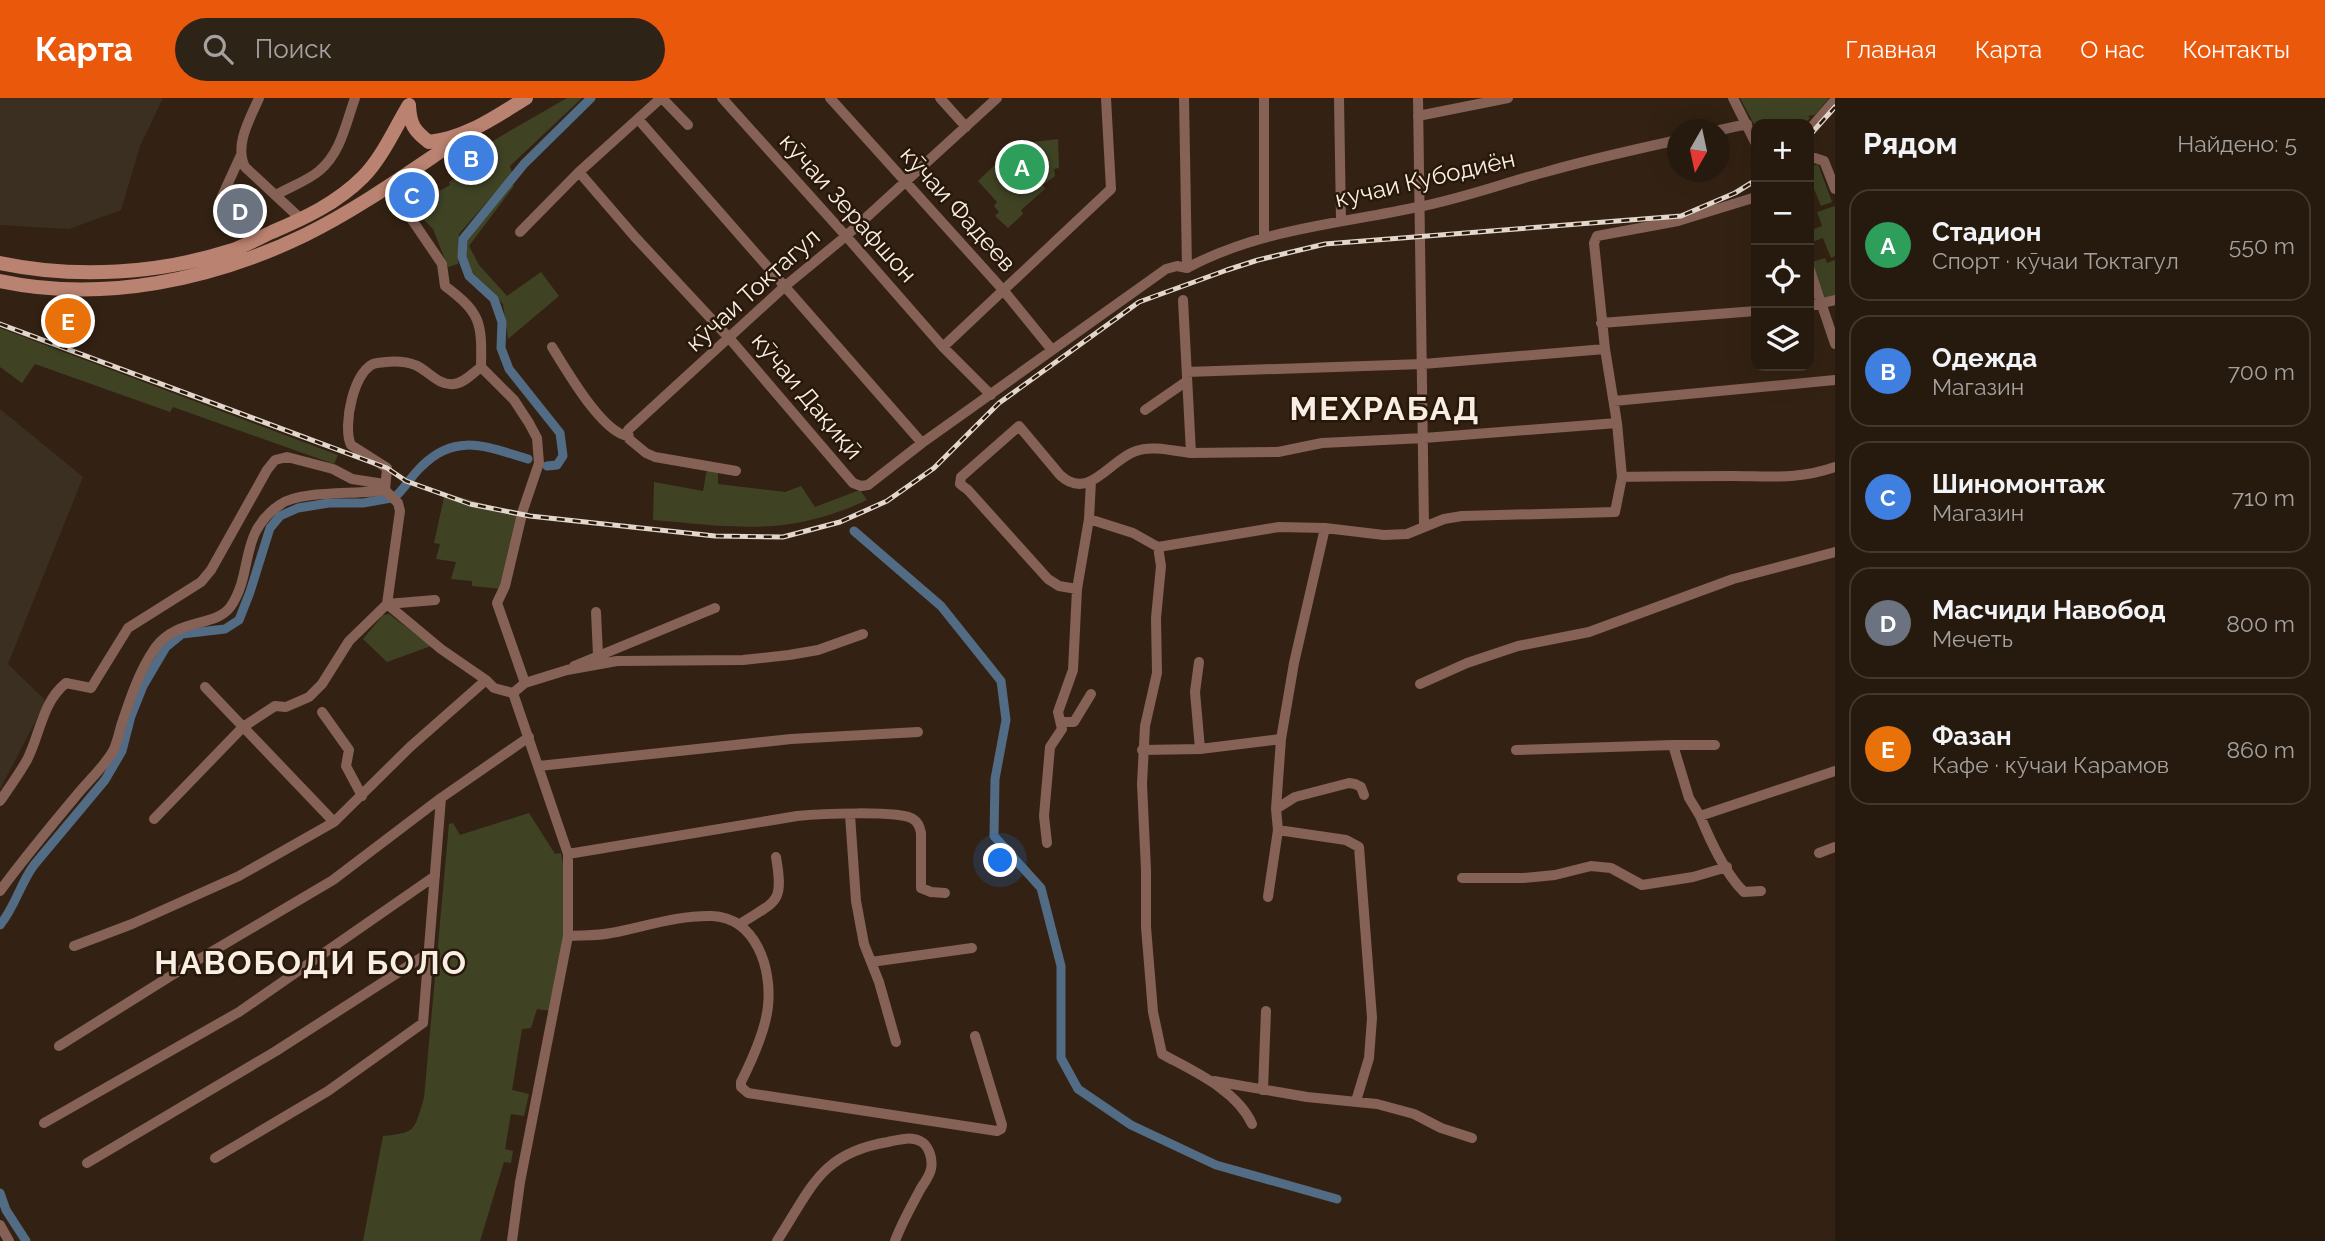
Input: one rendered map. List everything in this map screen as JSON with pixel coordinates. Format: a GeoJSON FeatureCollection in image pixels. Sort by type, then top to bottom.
{"type":"FeatureCollection","features":[{"type":"Feature","properties":{"kind":"main road"},"geometry":{"type":"LineString","coordinates":[[0,281],[64,289],[103,288],[206,274],[307,234],[387,187],[467,133],[526,98]]}},
{"type":"Feature","properties":{"kind":"main road"},"geometry":{"type":"LineString","coordinates":[[411,101],[410,122],[415,132],[429,142],[467,133]]}},
{"type":"Feature","properties":{"kind":"main road"},"geometry":{"type":"LineString","coordinates":[[0,263],[30,270],[75,273],[121,271],[170,265],[233,250],[302,220],[341,196],[365,175],[411,101]]}},
{"type":"Feature","properties":{"kind":"street"},"geometry":{"type":"LineString","coordinates":[[219,202],[240,157],[240,146],[259,98]]}},
{"type":"Feature","properties":{"kind":"street"},"geometry":{"type":"LineString","coordinates":[[276,195],[310,177],[328,161],[340,142],[355,98]]}},
{"type":"Feature","properties":{"kind":"street"},"geometry":{"type":"LineString","coordinates":[[520,232],[579,172],[662,98],[688,125]]}},
{"type":"Feature","properties":{"kind":"street","name":"кӯчаи Зерафшон"},"geometry":{"type":"LineString","coordinates":[[722,98],[943,347]]}},
{"type":"Feature","properties":{"kind":"street","name":"кӯчаи Фадеев"},"geometry":{"type":"LineString","coordinates":[[830,98],[1004,291],[1052,350]]}},
{"type":"Feature","properties":{"kind":"street"},"geometry":{"type":"LineString","coordinates":[[940,98],[966,127]]}},
{"type":"Feature","properties":{"kind":"street","name":"кӯчаи Токтагул"},"geometry":{"type":"LineString","coordinates":[[628,436],[628,430],[784,287],[846,236],[997,98]]}},
{"type":"Feature","properties":{"kind":"street"},"geometry":{"type":"LineString","coordinates":[[991,395],[943,347],[1111,189],[1106,98]]}},
{"type":"Feature","properties":{"kind":"street"},"geometry":{"type":"LineString","coordinates":[[1184,98],[1186,268]]}},
{"type":"Feature","properties":{"kind":"street"},"geometry":{"type":"LineString","coordinates":[[1264,98],[1264,237]]}},
{"type":"Feature","properties":{"kind":"street"},"geometry":{"type":"LineString","coordinates":[[1339,98],[1341,220]]}},
{"type":"Feature","properties":{"kind":"street"},"geometry":{"type":"LineString","coordinates":[[1418,98],[1424,526]]}},
{"type":"Feature","properties":{"kind":"street"},"geometry":{"type":"LineString","coordinates":[[1418,116],[1508,98]]}},
{"type":"Feature","properties":{"kind":"street"},"geometry":{"type":"LineString","coordinates":[[1733,98],[1751,133]]}},
{"type":"Feature","properties":{"kind":"street"},"geometry":{"type":"LineString","coordinates":[[1814,124],[1835,100]]}},
{"type":"Feature","properties":{"kind":"street"},"geometry":{"type":"LineString","coordinates":[[638,120],[922,443]]}},
{"type":"Feature","properties":{"kind":"street"},"geometry":{"type":"LineString","coordinates":[[1730,128],[1747,124]]}},
{"type":"Feature","properties":{"kind":"street","name":"кучаи Кубодиён"},"geometry":{"type":"LineString","coordinates":[[865,486],[1166,269],[1177,266],[1186,268],[1218,252],[1264,237],[1341,220],[1420,207],[1572,164],[1667,142]]}},
{"type":"Feature","properties":{"kind":"street"},"geometry":{"type":"LineString","coordinates":[[240,157],[245,167],[302,220]]}},
{"type":"Feature","properties":{"kind":"street"},"geometry":{"type":"LineString","coordinates":[[1814,158],[1824,161],[1835,189]]}},
{"type":"Feature","properties":{"kind":"street","name":"кӯчаи Дақиқӣ"},"geometry":{"type":"LineString","coordinates":[[579,172],[730,339],[853,483],[865,486]]}},
{"type":"Feature","properties":{"kind":"street"},"geometry":{"type":"LineString","coordinates":[[387,187],[442,264],[445,286],[464,300],[477,315],[482,336],[481,366],[514,400],[537,439],[539,463],[523,510],[505,586],[496,603],[525,683]]}},
{"type":"Feature","properties":{"kind":"street"},"geometry":{"type":"LineString","coordinates":[[1089,519],[1133,533],[1158,547],[1279,527],[1325,528],[1340,532],[1396,535],[1462,516],[1615,512],[1622,477],[1614,401],[1601,323],[1595,239],[1601,233],[1678,220],[1751,198]]}},
{"type":"Feature","properties":{"kind":"street"},"geometry":{"type":"LineString","coordinates":[[1814,280],[1835,344]]}},
{"type":"Feature","properties":{"kind":"street"},"geometry":{"type":"LineString","coordinates":[[1183,300],[1191,453]]}},
{"type":"Feature","properties":{"kind":"street"},"geometry":{"type":"LineString","coordinates":[[1814,305],[1835,300]]}},
{"type":"Feature","properties":{"kind":"street"},"geometry":{"type":"LineString","coordinates":[[1601,323],[1751,311]]}},
{"type":"Feature","properties":{"kind":"street"},"geometry":{"type":"LineString","coordinates":[[552,347],[585,398],[616,433],[628,436],[649,455],[736,471]]}},
{"type":"Feature","properties":{"kind":"street"},"geometry":{"type":"LineString","coordinates":[[1145,410],[1187,377],[1423,364],[1605,348]]}},
{"type":"Feature","properties":{"kind":"street"},"geometry":{"type":"LineString","coordinates":[[384,487],[387,468],[351,445],[348,440],[350,408],[358,380],[364,370],[374,363],[401,361],[416,365],[442,383],[454,384],[464,380],[481,366]]}},
{"type":"Feature","properties":{"kind":"street"},"geometry":{"type":"LineString","coordinates":[[1614,401],[1835,380]]}},
{"type":"Feature","properties":{"kind":"street"},"geometry":{"type":"LineString","coordinates":[[1077,589],[1059,586],[1048,579],[960,484],[964,473],[1019,426],[1068,482],[1080,485],[1091,481],[1135,451],[1159,449],[1191,453],[1278,452],[1322,443],[1424,439],[1617,423]]}},
{"type":"Feature","properties":{"kind":"street"},"geometry":{"type":"LineString","coordinates":[[0,801],[28,758],[38,727],[58,689],[66,683],[91,688],[128,628],[201,582],[211,570],[275,460],[287,457],[384,487],[398,503],[400,510],[387,604],[349,641],[322,684],[309,697],[286,707],[275,706],[243,727],[154,819]]}},
{"type":"Feature","properties":{"kind":"street"},"geometry":{"type":"LineString","coordinates":[[1622,477],[1738,475],[1778,478],[1799,477],[1835,467]]}},
{"type":"Feature","properties":{"kind":"street"},"geometry":{"type":"LineString","coordinates":[[1047,843],[1044,816],[1051,747],[1062,729],[1059,708],[1075,657],[1077,589],[1089,519],[1091,481]]}},
{"type":"Feature","properties":{"kind":"street"},"geometry":{"type":"LineString","coordinates":[[0,891],[114,750],[138,677],[156,647],[170,634],[186,625],[220,617],[231,606],[254,533],[266,515],[283,502],[306,496],[359,494],[384,487]]}},
{"type":"Feature","properties":{"kind":"street"},"geometry":{"type":"LineString","coordinates":[[1268,897],[1278,830],[1276,809],[1281,739],[1294,663],[1325,528]]}},
{"type":"Feature","properties":{"kind":"street"},"geometry":{"type":"LineString","coordinates":[[1158,547],[1161,566],[1156,618],[1157,673],[1142,750],[1146,927],[1153,1012],[1162,1054],[1213,1081],[1248,1115],[1252,1124]]}},
{"type":"Feature","properties":{"kind":"street"},"geometry":{"type":"LineString","coordinates":[[1420,684],[1467,663],[1518,646],[1589,632],[1672,599],[1733,579],[1835,552]]}},
{"type":"Feature","properties":{"kind":"street"},"geometry":{"type":"LineString","coordinates":[[387,604],[435,600]]}},
{"type":"Feature","properties":{"kind":"street"},"geometry":{"type":"LineString","coordinates":[[387,604],[494,688],[513,693]]}},
{"type":"Feature","properties":{"kind":"street"},"geometry":{"type":"LineString","coordinates":[[567,670],[715,608]]}},
{"type":"Feature","properties":{"kind":"street"},"geometry":{"type":"LineString","coordinates":[[596,612],[598,655]]}},
{"type":"Feature","properties":{"kind":"street"},"geometry":{"type":"LineString","coordinates":[[513,693],[525,683],[567,670],[617,661],[743,660],[789,655],[818,650],[863,634]]}},
{"type":"Feature","properties":{"kind":"street"},"geometry":{"type":"LineString","coordinates":[[1199,662],[1195,692],[1200,749]]}},
{"type":"Feature","properties":{"kind":"street"},"geometry":{"type":"LineString","coordinates":[[74,946],[132,924],[239,876],[334,822],[410,747],[486,680]]}},
{"type":"Feature","properties":{"kind":"street"},"geometry":{"type":"LineString","coordinates":[[205,687],[334,822]]}},
{"type":"Feature","properties":{"kind":"street"},"geometry":{"type":"LineString","coordinates":[[512,1241],[520,1182],[568,936],[568,854],[513,693]]}},
{"type":"Feature","properties":{"kind":"street"},"geometry":{"type":"LineString","coordinates":[[1062,722],[1074,722],[1091,694]]}},
{"type":"Feature","properties":{"kind":"street"},"geometry":{"type":"LineString","coordinates":[[322,712],[349,750],[346,766],[362,796]]}},
{"type":"Feature","properties":{"kind":"street"},"geometry":{"type":"LineString","coordinates":[[539,766],[791,738],[918,732]]}},
{"type":"Feature","properties":{"kind":"street"},"geometry":{"type":"LineString","coordinates":[[59,1046],[333,880],[441,798],[529,737]]}},
{"type":"Feature","properties":{"kind":"street"},"geometry":{"type":"LineString","coordinates":[[1142,750],[1200,749],[1281,739]]}},
{"type":"Feature","properties":{"kind":"street"},"geometry":{"type":"LineString","coordinates":[[1673,745],[1689,798],[1711,841],[1744,892],[1761,891]]}},
{"type":"Feature","properties":{"kind":"street"},"geometry":{"type":"LineString","coordinates":[[1516,750],[1715,745]]}},
{"type":"Feature","properties":{"kind":"street"},"geometry":{"type":"LineString","coordinates":[[1700,816],[1835,771]]}},
{"type":"Feature","properties":{"kind":"street"},"geometry":{"type":"LineString","coordinates":[[1276,809],[1296,797],[1349,783],[1361,788],[1363,795]]}},
{"type":"Feature","properties":{"kind":"street"},"geometry":{"type":"LineString","coordinates":[[215,1158],[328,1091],[423,1023],[441,798]]}},
{"type":"Feature","properties":{"kind":"street"},"geometry":{"type":"LineString","coordinates":[[850,815],[856,901],[864,944],[879,982],[896,1042]]}},
{"type":"Feature","properties":{"kind":"street"},"geometry":{"type":"LineString","coordinates":[[568,854],[797,816],[895,815],[916,821],[921,833],[921,888],[945,893]]}},
{"type":"Feature","properties":{"kind":"street"},"geometry":{"type":"LineString","coordinates":[[1278,830],[1346,840],[1359,847],[1371,1018],[1369,1058],[1356,1101]]}},
{"type":"Feature","properties":{"kind":"street"},"geometry":{"type":"LineString","coordinates":[[1819,853],[1835,847]]}},
{"type":"Feature","properties":{"kind":"street"},"geometry":{"type":"LineString","coordinates":[[740,924],[765,909],[777,898],[780,886],[776,856]]}},
{"type":"Feature","properties":{"kind":"street"},"geometry":{"type":"LineString","coordinates":[[1462,878],[1555,876],[1591,866],[1611,868],[1642,885],[1693,877],[1727,867]]}},
{"type":"Feature","properties":{"kind":"street"},"geometry":{"type":"LineString","coordinates":[[44,1123],[239,1012],[435,876]]}},
{"type":"Feature","properties":{"kind":"street"},"geometry":{"type":"LineString","coordinates":[[568,936],[608,934],[688,917],[715,916],[740,924],[753,938],[764,959],[768,984],[768,1008],[741,1082],[741,1087],[748,1093],[997,1131],[1002,1125],[975,1036]]}},
{"type":"Feature","properties":{"kind":"street"},"geometry":{"type":"LineString","coordinates":[[871,962],[972,948]]}},
{"type":"Feature","properties":{"kind":"street"},"geometry":{"type":"LineString","coordinates":[[87,1163],[276,1051],[430,952]]}},
{"type":"Feature","properties":{"kind":"street"},"geometry":{"type":"LineString","coordinates":[[1263,1090],[1266,1011]]}},
{"type":"Feature","properties":{"kind":"street"},"geometry":{"type":"LineString","coordinates":[[1213,1081],[1307,1097],[1377,1104],[1414,1114],[1441,1128],[1472,1138]]}},
{"type":"Feature","properties":{"kind":"street"},"geometry":{"type":"LineString","coordinates":[[777,1241],[819,1176],[833,1162],[849,1152],[873,1144],[909,1138],[921,1141],[927,1147],[932,1157],[931,1169],[895,1241]]}},
{"type":"Feature","properties":{"kind":"street"},"geometry":{"type":"LineString","coordinates":[[0,1224],[9,1241]]}},
{"type":"Feature","properties":{"kind":"shaded area"},"geometry":{"type":"Polygon","coordinates":[[[0,98],[163,98],[140,146],[121,210],[69,229],[0,225],[0,98]]]}},
{"type":"Feature","properties":{"kind":"shaded area"},"geometry":{"type":"Polygon","coordinates":[[[0,409],[83,477],[8,664],[46,701],[0,789],[0,409]]]}},
{"type":"Feature","properties":{"kind":"green space"},"geometry":{"type":"Polygon","coordinates":[[[567,98],[582,98],[510,166],[512,173],[459,234],[458,264],[448,267],[433,229],[411,207],[450,185],[449,182],[463,173],[472,183],[489,170],[482,159],[488,154],[484,146],[567,98]]]}},
{"type":"Feature","properties":{"kind":"green space"},"geometry":{"type":"Polygon","coordinates":[[[1740,98],[1829,98],[1815,115],[1808,116],[1809,119],[1751,119],[1740,98]]]}},
{"type":"Feature","properties":{"kind":"green space"},"geometry":{"type":"Polygon","coordinates":[[[1058,139],[1059,168],[1054,169],[1055,176],[1043,185],[1045,189],[1021,210],[1023,214],[1008,228],[995,216],[999,212],[994,206],[997,202],[978,181],[999,161],[1028,190],[1044,175],[1017,144],[1058,139]]]}},
{"type":"Feature","properties":{"kind":"green space"},"geometry":{"type":"Polygon","coordinates":[[[1016,148],[1041,174],[1027,187],[1002,161],[1016,148]]]}},
{"type":"Feature","properties":{"kind":"green space"},"geometry":{"type":"Polygon","coordinates":[[[1818,164],[1832,202],[1821,206],[1814,189],[1814,166],[1818,164]]]}},
{"type":"Feature","properties":{"kind":"green space"},"geometry":{"type":"Polygon","coordinates":[[[511,183],[514,186],[469,246],[479,265],[507,296],[541,272],[559,296],[508,339],[503,304],[471,271],[465,256],[465,241],[511,183]]]}},
{"type":"Feature","properties":{"kind":"green space"},"geometry":{"type":"Polygon","coordinates":[[[1835,206],[1835,256],[1831,258],[1823,238],[1814,241],[1814,229],[1822,226],[1817,212],[1835,206]]]}},
{"type":"Feature","properties":{"kind":"green space"},"geometry":{"type":"Polygon","coordinates":[[[1825,258],[1827,263],[1835,260],[1835,297],[1826,300],[1814,261],[1825,258]]]}},
{"type":"Feature","properties":{"kind":"green space"},"geometry":{"type":"Polygon","coordinates":[[[0,328],[338,455],[334,464],[173,407],[170,412],[35,364],[22,383],[0,367],[0,328]]]}},
{"type":"Feature","properties":{"kind":"green space"},"geometry":{"type":"Polygon","coordinates":[[[707,469],[718,471],[718,484],[785,492],[801,486],[815,507],[860,490],[867,500],[812,520],[786,524],[736,527],[653,520],[654,482],[703,491],[707,469]]]}},
{"type":"Feature","properties":{"kind":"green space"},"geometry":{"type":"Polygon","coordinates":[[[445,493],[522,514],[502,589],[472,586],[472,581],[451,579],[456,562],[436,559],[440,544],[434,543],[445,493]]]}},
{"type":"Feature","properties":{"kind":"green space"},"geometry":{"type":"Polygon","coordinates":[[[389,614],[431,646],[387,662],[363,639],[383,615],[389,614]]]}},
{"type":"Feature","properties":{"kind":"green space"},"geometry":{"type":"Polygon","coordinates":[[[529,813],[555,854],[561,853],[568,892],[566,934],[551,1011],[537,1009],[531,1028],[522,1029],[512,1090],[529,1094],[524,1116],[511,1114],[505,1149],[513,1151],[511,1163],[504,1162],[480,1241],[363,1241],[383,1136],[402,1133],[412,1128],[424,1098],[449,824],[453,823],[460,835],[529,813]]]}},
{"type":"Feature","properties":{"kind":"waterway"},"geometry":{"type":"LineString","coordinates":[[547,466],[557,465],[563,456],[560,433],[509,369],[501,348],[502,322],[494,299],[469,276],[462,257],[463,239],[524,164],[591,98]]}},
{"type":"Feature","properties":{"kind":"waterway"},"geometry":{"type":"LineString","coordinates":[[397,495],[422,466],[447,449],[472,445],[528,459]]}},
{"type":"Feature","properties":{"kind":"waterway"},"geometry":{"type":"LineString","coordinates":[[0,925],[34,865],[105,780],[122,751],[131,716],[143,686],[166,647],[182,634],[225,629],[239,620],[270,528],[280,516],[298,508],[391,498]]}},
{"type":"Feature","properties":{"kind":"waterway"},"geometry":{"type":"LineString","coordinates":[[854,531],[941,606],[1001,681],[1006,720],[995,779],[994,836],[1041,888],[1061,966],[1061,1058],[1078,1089],[1131,1125],[1216,1165],[1337,1199]]}},
{"type":"Feature","properties":{"kind":"waterway"},"geometry":{"type":"LineString","coordinates":[[0,1193],[6,1210],[26,1241]]}},
{"type":"Feature","properties":{"kind":"railway"},"geometry":{"type":"LineString","coordinates":[[1814,130],[1835,107]]}},
{"type":"Feature","properties":{"kind":"railway"},"geometry":{"type":"LineString","coordinates":[[0,324],[387,468],[406,481],[470,504],[530,516],[715,536],[783,537],[840,522],[887,501],[934,468],[999,403],[1139,302],[1258,260],[1325,244],[1681,216],[1735,193],[1753,182]]}},
{"type":"Feature","properties":{"kind":"place","name":"Одежда"},"geometry":{"type":"Point","coordinates":[471,158]}},
{"type":"Feature","properties":{"kind":"place","name":"Стадион"},"geometry":{"type":"Point","coordinates":[1022,167]}},
{"type":"Feature","properties":{"kind":"place","name":"Шиномонтаж"},"geometry":{"type":"Point","coordinates":[412,195]}},
{"type":"Feature","properties":{"kind":"place","name":"Масчиди Навобод"},"geometry":{"type":"Point","coordinates":[240,211]}},
{"type":"Feature","properties":{"kind":"place","name":"Фазан"},"geometry":{"type":"Point","coordinates":[68,321]}},
{"type":"Feature","properties":{"kind":"district","name":"МЕХРАБАД"},"geometry":{"type":"Point","coordinates":[1385,409]}},
{"type":"Feature","properties":{"kind":"district","name":"НАВОБОДИ БОЛО"},"geometry":{"type":"Point","coordinates":[311,963]}}]}
